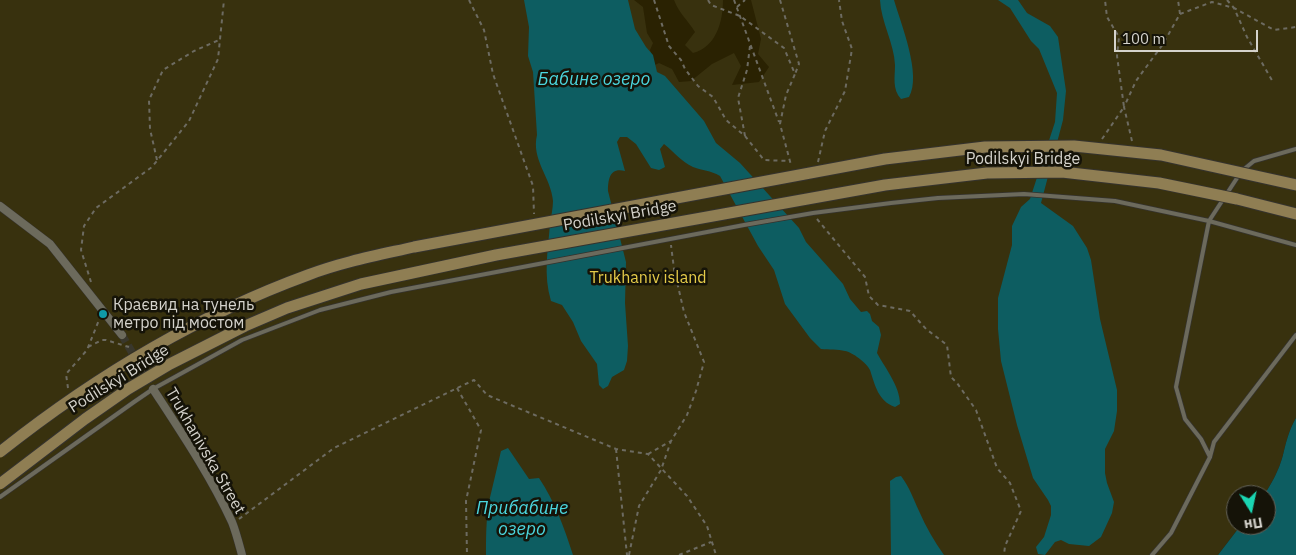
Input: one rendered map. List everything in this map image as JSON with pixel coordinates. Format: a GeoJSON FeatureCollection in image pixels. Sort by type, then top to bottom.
{"type":"FeatureCollection","features":[{"type":"Feature","properties":{"kind":"main road","name":"Podilskyi Bridge"},"geometry":{"type":"LineString","coordinates":[[0,452],[44,417],[127,362],[210,317],[309,274],[368,257],[414,247],[885,159],[985,147],[1074,146],[1161,154],[1296,185]]}},
{"type":"Feature","properties":{"kind":"main road","name":"Podilskyi Bridge"},"geometry":{"type":"LineString","coordinates":[[0,484],[85,418],[128,389],[170,364],[245,326],[305,302],[361,284],[486,257],[885,185],[986,173],[1062,172],[1159,183],[1237,199],[1296,214]]}},
{"type":"Feature","properties":{"kind":"street"},"geometry":{"type":"LineString","coordinates":[[0,206],[50,244],[122,335]]}},
{"type":"Feature","properties":{"kind":"street","name":"Trukhanivska Street"},"geometry":{"type":"LineString","coordinates":[[153,389],[193,451],[232,524],[242,555]]}},
{"type":"Feature","properties":{"kind":"lane"},"geometry":{"type":"LineString","coordinates":[[1210,457],[1201,439],[1185,419],[1176,387],[1209,221],[1242,170],[1254,161],[1296,148]]}},
{"type":"Feature","properties":{"kind":"lane"},"geometry":{"type":"LineString","coordinates":[[0,497],[153,389],[242,340],[320,310],[391,292],[793,217],[929,199],[1024,194],[1115,201],[1209,221],[1296,245]]}},
{"type":"Feature","properties":{"kind":"lane"},"geometry":{"type":"LineString","coordinates":[[1152,555],[1171,533],[1210,457],[1214,442],[1296,335]]}},
{"type":"Feature","properties":{"kind":"path"},"geometry":{"type":"LineString","coordinates":[[93,287],[81,250],[84,226],[96,208],[152,167],[189,121],[218,59],[224,0]]}},
{"type":"Feature","properties":{"kind":"path"},"geometry":{"type":"LineString","coordinates":[[469,0],[484,30],[493,74],[533,186],[534,215]]}},
{"type":"Feature","properties":{"kind":"path"},"geometry":{"type":"LineString","coordinates":[[654,0],[669,46],[682,60],[685,68],[698,86],[713,97],[726,120],[745,136],[764,160],[788,161]]}},
{"type":"Feature","properties":{"kind":"path"},"geometry":{"type":"LineString","coordinates":[[708,0],[711,5],[740,16],[784,48],[795,74]]}},
{"type":"Feature","properties":{"kind":"path"},"geometry":{"type":"LineString","coordinates":[[734,0],[780,124],[788,161],[792,168]]}},
{"type":"Feature","properties":{"kind":"path"},"geometry":{"type":"LineString","coordinates":[[737,8],[745,0]]}},
{"type":"Feature","properties":{"kind":"path"},"geometry":{"type":"LineString","coordinates":[[780,0],[799,64],[786,95],[780,124]]}},
{"type":"Feature","properties":{"kind":"path"},"geometry":{"type":"LineString","coordinates":[[818,163],[825,131],[845,91],[852,49],[842,21],[839,0]]}},
{"type":"Feature","properties":{"kind":"path"},"geometry":{"type":"LineString","coordinates":[[1105,0],[1107,17],[1120,37],[1117,56],[1124,107],[1133,147]]}},
{"type":"Feature","properties":{"kind":"path"},"geometry":{"type":"LineString","coordinates":[[1124,107],[1136,81],[1163,44],[1180,14],[1178,0]]}},
{"type":"Feature","properties":{"kind":"path"},"geometry":{"type":"LineString","coordinates":[[1227,0],[1234,8],[1246,37],[1273,82]]}},
{"type":"Feature","properties":{"kind":"path"},"geometry":{"type":"LineString","coordinates":[[1180,14],[1212,2],[1234,8],[1274,30],[1296,27]]}},
{"type":"Feature","properties":{"kind":"path"},"geometry":{"type":"LineString","coordinates":[[158,160],[150,129],[149,100],[164,70],[194,51],[220,39]]}},
{"type":"Feature","properties":{"kind":"path"},"geometry":{"type":"LineString","coordinates":[[745,136],[738,98],[747,70],[750,45]]}},
{"type":"Feature","properties":{"kind":"path"},"geometry":{"type":"LineString","coordinates":[[813,214],[831,233],[865,277],[869,296],[878,305],[910,311],[926,329],[948,345],[951,377],[976,410],[998,468],[1010,482],[1022,511],[1005,546],[1004,555]]}},
{"type":"Feature","properties":{"kind":"path"},"geometry":{"type":"LineString","coordinates":[[628,555],[639,506],[661,470],[671,441],[687,415],[704,362],[684,312],[674,269],[670,239]]}},
{"type":"Feature","properties":{"kind":"path"},"geometry":{"type":"LineString","coordinates":[[88,347],[106,340],[129,348]]}},
{"type":"Feature","properties":{"kind":"path"},"geometry":{"type":"LineString","coordinates":[[232,524],[334,448],[474,380],[487,394],[616,449],[648,454],[671,441]]}},
{"type":"Feature","properties":{"kind":"path"},"geometry":{"type":"LineString","coordinates":[[457,388],[480,430],[466,501],[467,555]]}},
{"type":"Feature","properties":{"kind":"path"},"geometry":{"type":"LineString","coordinates":[[616,449],[628,555]]}},
{"type":"Feature","properties":{"kind":"path"},"geometry":{"type":"LineString","coordinates":[[648,454],[687,496],[707,526],[716,555]]}},
{"type":"Feature","properties":{"kind":"path"},"geometry":{"type":"LineString","coordinates":[[679,555],[711,542]]}},
{"type":"Feature","properties":{"kind":"green space","name":"Trukhaniv island"},"geometry":{"type":"Polygon","coordinates":[[[0,0],[1296,0],[1296,418],[1281,461],[1270,485],[1226,485],[1226,535],[1233,535],[1218,555],[0,555],[0,0]]]}},
{"type":"Feature","properties":{"kind":"sand"},"geometry":{"type":"Polygon","coordinates":[[[634,0],[674,0],[695,32],[685,45],[693,53],[707,45],[717,33],[722,17],[723,0],[751,0],[761,39],[758,54],[769,67],[759,82],[732,85],[741,66],[734,53],[712,64],[691,81],[679,82],[672,69],[659,63],[655,65],[650,50],[653,43],[647,33],[643,7],[634,0]]]}},
{"type":"Feature","properties":{"kind":"water","name":"Бабине озеро"},"geometry":{"type":"Polygon","coordinates":[[[524,0],[628,0],[635,29],[653,55],[657,72],[665,76],[704,121],[716,143],[740,163],[799,228],[806,242],[843,284],[850,299],[861,312],[867,311],[872,321],[879,327],[881,335],[877,353],[892,377],[898,391],[900,404],[895,407],[881,397],[870,370],[859,358],[845,351],[821,349],[810,338],[785,304],[774,270],[758,246],[720,176],[689,165],[664,144],[660,149],[665,167],[659,170],[651,168],[636,144],[627,137],[620,137],[617,142],[625,171],[613,172],[609,178],[608,191],[626,262],[627,361],[624,370],[612,377],[608,386],[603,389],[599,385],[597,364],[581,341],[573,322],[562,305],[551,301],[547,282],[553,201],[537,152],[533,72],[528,56],[529,27],[524,0]]]}},
{"type":"Feature","properties":{"kind":"water"},"geometry":{"type":"Polygon","coordinates":[[[880,0],[894,0],[905,35],[912,63],[913,76],[909,97],[901,99],[896,91],[894,57],[880,0]]]}},
{"type":"Feature","properties":{"kind":"water"},"geometry":{"type":"Polygon","coordinates":[[[998,0],[1018,0],[1027,13],[1050,26],[1058,37],[1066,91],[1063,120],[1041,203],[1073,226],[1087,248],[1091,260],[1100,319],[1117,390],[1117,411],[1114,431],[1105,449],[1105,473],[1114,502],[1112,513],[1101,537],[1089,546],[1069,544],[1061,540],[1055,542],[1045,555],[1038,554],[1036,547],[1044,537],[1051,515],[1051,506],[1033,478],[1017,425],[1001,361],[998,298],[1012,245],[1012,226],[1021,207],[1030,199],[1055,122],[1057,93],[1039,49],[1031,41],[1010,8],[998,0]]]}},
{"type":"Feature","properties":{"kind":"water"},"geometry":{"type":"Polygon","coordinates":[[[1296,418],[1296,555],[1218,555],[1233,535],[1276,535],[1276,485],[1270,485],[1281,461],[1296,418]]]}},
{"type":"Feature","properties":{"kind":"water","name":"Прибабине озеро"},"geometry":{"type":"Polygon","coordinates":[[[508,448],[529,479],[539,478],[545,487],[559,515],[573,555],[486,555],[490,497],[501,451],[508,448]]]}},
{"type":"Feature","properties":{"kind":"water"},"geometry":{"type":"Polygon","coordinates":[[[901,476],[927,528],[944,555],[891,555],[890,481],[901,476]]]}},
{"type":"Feature","properties":{"kind":"tunnel"},"geometry":{"type":"LineString","coordinates":[[122,335],[153,389]]}},
{"type":"Feature","properties":{"kind":"place","name":"Краєвид на тунель метро під мостом"},"geometry":{"type":"Point","coordinates":[103,314]}}]}
